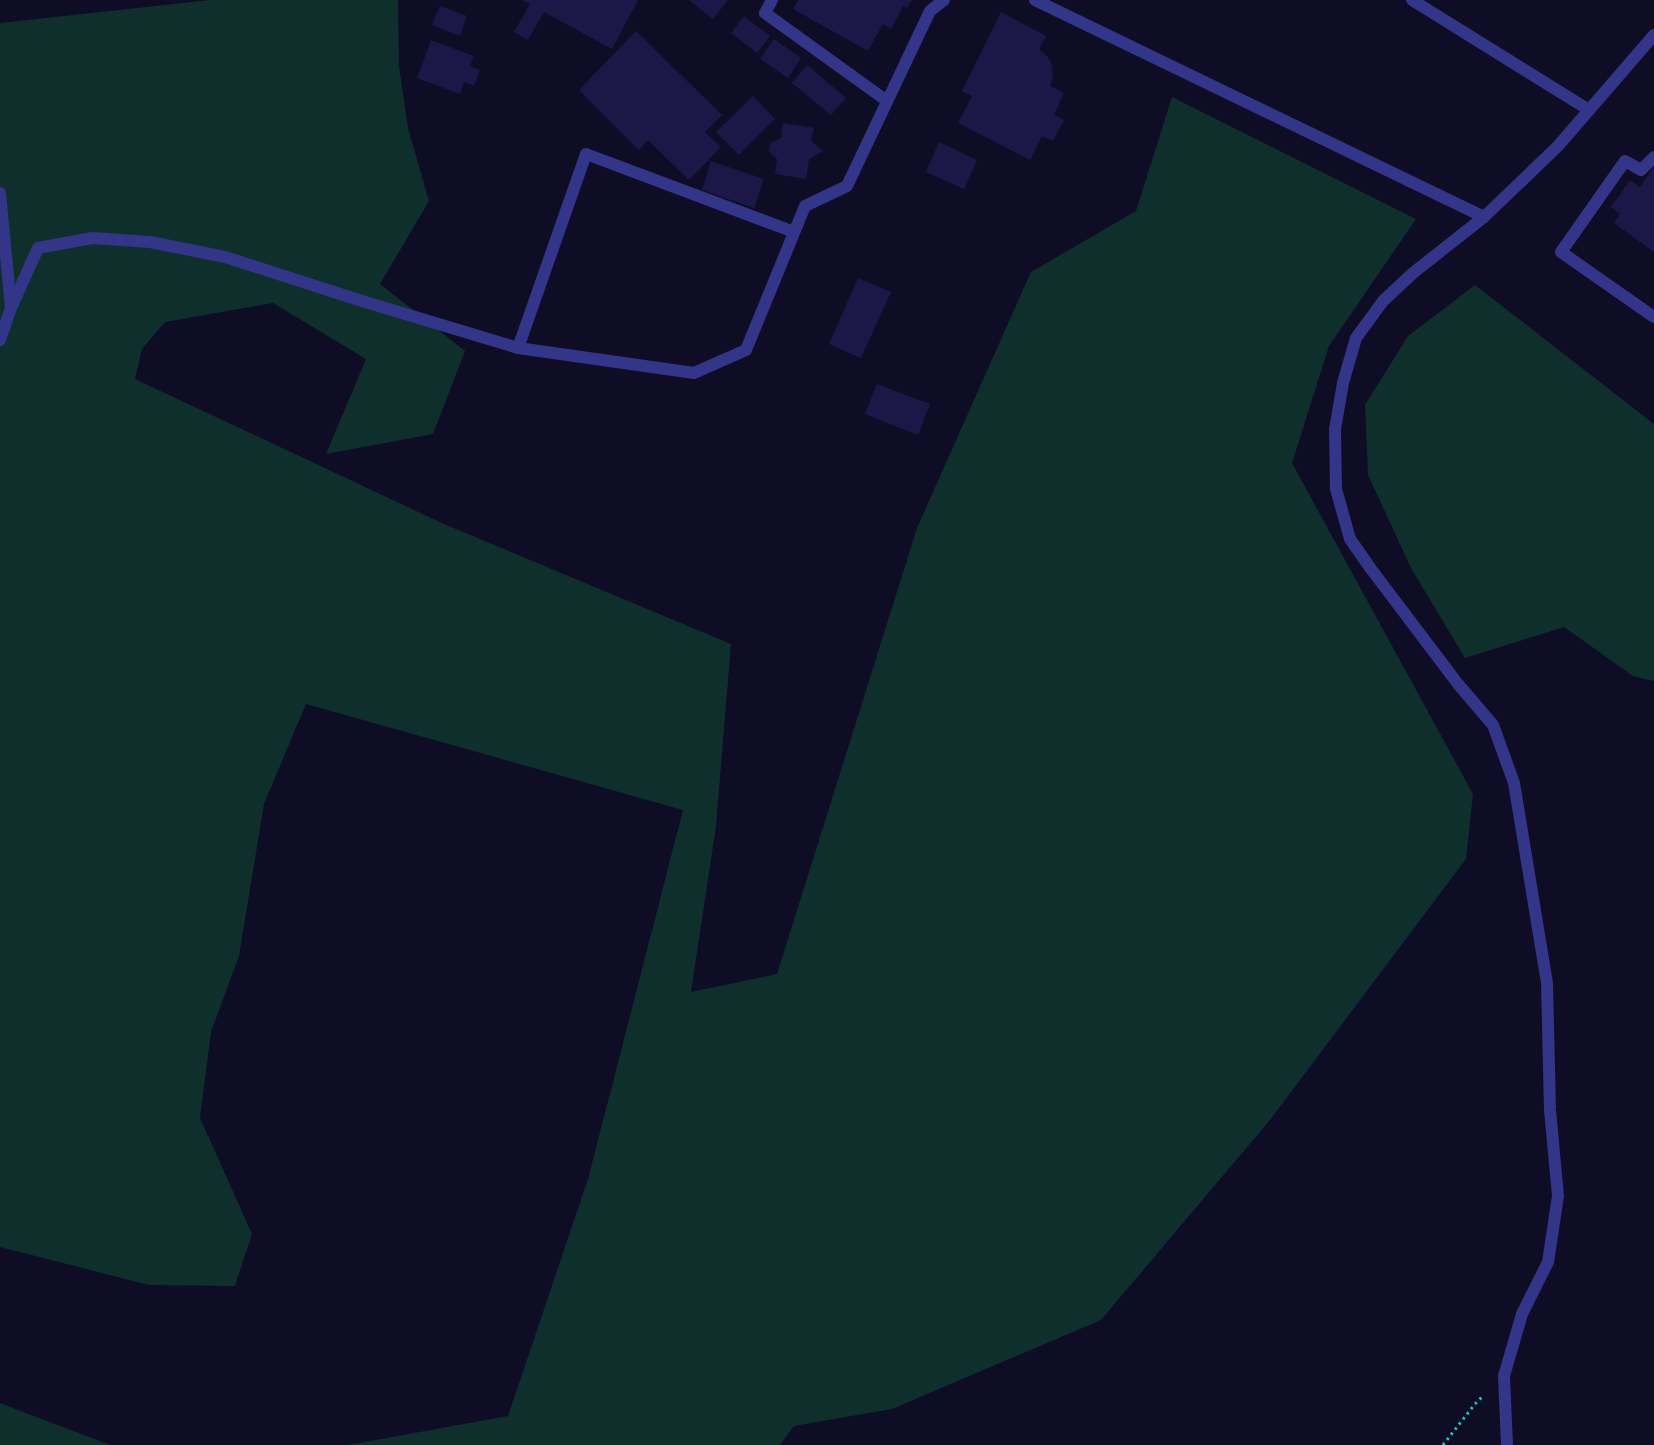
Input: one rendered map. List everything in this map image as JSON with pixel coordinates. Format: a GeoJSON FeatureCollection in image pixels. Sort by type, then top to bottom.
{"type":"FeatureCollection","features":[{"type":"Feature","properties":{"kind":"street"},"geometry":{"type":"LineString","coordinates":[[772,0],[765,12],[887,101]]}},
{"type":"Feature","properties":{"kind":"street"},"geometry":{"type":"LineString","coordinates":[[0,340],[11,308],[38,248],[92,238],[150,242],[225,257],[518,348],[694,373],[746,350],[805,206],[847,186],[930,11],[944,0]]}},
{"type":"Feature","properties":{"kind":"street"},"geometry":{"type":"LineString","coordinates":[[1035,0],[1484,217]]}},
{"type":"Feature","properties":{"kind":"street"},"geometry":{"type":"LineString","coordinates":[[1412,0],[1589,110]]}},
{"type":"Feature","properties":{"kind":"street"},"geometry":{"type":"LineString","coordinates":[[1507,1445],[1504,1376],[1522,1314],[1548,1262],[1558,1196],[1550,1110],[1547,983],[1514,783],[1493,725],[1458,684],[1350,539],[1336,489],[1334,429],[1343,383],[1356,338],[1383,301],[1413,273],[1484,217],[1558,146],[1654,35]]}},
{"type":"Feature","properties":{"kind":"street"},"geometry":{"type":"LineString","coordinates":[[518,348],[586,154],[794,232]]}},
{"type":"Feature","properties":{"kind":"street"},"geometry":{"type":"LineString","coordinates":[[1654,157],[1641,170],[1625,161],[1561,252],[1654,318]]}},
{"type":"Feature","properties":{"kind":"street"},"geometry":{"type":"LineString","coordinates":[[0,193],[11,308]]}},
{"type":"Feature","properties":{"kind":"path"},"geometry":{"type":"LineString","coordinates":[[1443,1445],[1475,1404],[1504,1376]]}},
{"type":"Feature","properties":{"kind":"green space"},"geometry":{"type":"Polygon","coordinates":[[[210,0],[398,0],[399,66],[408,128],[429,201],[380,284],[465,351],[433,434],[326,454],[366,359],[273,303],[165,322],[142,349],[135,379],[444,524],[731,644],[716,826],[691,992],[777,974],[917,528],[1031,272],[1136,211],[1172,97],[1416,219],[1329,346],[1292,463],[1473,794],[1466,859],[1270,1120],[1101,1320],[892,1409],[794,1426],[780,1445],[348,1445],[508,1416],[588,1179],[683,810],[306,704],[264,804],[239,956],[211,1032],[200,1118],[252,1234],[235,1286],[149,1285],[0,1247],[0,23],[210,0]]]}},
{"type":"Feature","properties":{"kind":"green space"},"geometry":{"type":"Polygon","coordinates":[[[1475,285],[1654,424],[1654,681],[1633,676],[1564,627],[1465,658],[1411,568],[1368,475],[1365,405],[1408,336],[1475,285]]]}},
{"type":"Feature","properties":{"kind":"green space"},"geometry":{"type":"Polygon","coordinates":[[[0,1403],[110,1445],[0,1445],[0,1403]]]}},
{"type":"Feature","properties":{"kind":"building"},"geometry":{"type":"Polygon","coordinates":[[[522,0],[638,0],[612,49],[544,12],[528,40],[514,32],[530,4],[522,0]]]}},
{"type":"Feature","properties":{"kind":"building"},"geometry":{"type":"Polygon","coordinates":[[[689,0],[728,0],[713,19],[689,0]]]}},
{"type":"Feature","properties":{"kind":"building"},"geometry":{"type":"Polygon","coordinates":[[[798,0],[912,0],[907,8],[903,6],[891,29],[883,24],[868,51],[793,9],[798,0]]]}},
{"type":"Feature","properties":{"kind":"building"},"geometry":{"type":"Polygon","coordinates":[[[440,6],[467,16],[460,36],[432,25],[440,6]]]}},
{"type":"Feature","properties":{"kind":"building"},"geometry":{"type":"Polygon","coordinates":[[[1001,12],[1046,36],[1039,49],[1047,56],[1052,65],[1053,76],[1050,86],[1064,93],[1054,115],[1064,120],[1053,141],[1042,136],[1030,160],[958,123],[972,96],[962,91],[1001,12]]]}},
{"type":"Feature","properties":{"kind":"building"},"geometry":{"type":"Polygon","coordinates":[[[744,16],[770,36],[757,53],[731,33],[744,16]]]}},
{"type":"Feature","properties":{"kind":"building"},"geometry":{"type":"Polygon","coordinates":[[[636,31],[722,115],[705,132],[721,147],[689,180],[648,140],[639,150],[579,90],[636,31]]]}},
{"type":"Feature","properties":{"kind":"building"},"geometry":{"type":"Polygon","coordinates":[[[774,39],[801,58],[788,78],[760,59],[774,39]]]}},
{"type":"Feature","properties":{"kind":"building"},"geometry":{"type":"Polygon","coordinates":[[[431,40],[474,56],[470,66],[480,70],[474,86],[464,82],[460,94],[417,78],[431,40]]]}},
{"type":"Feature","properties":{"kind":"building"},"geometry":{"type":"Polygon","coordinates":[[[807,65],[846,98],[831,115],[792,83],[807,65]]]}},
{"type":"Feature","properties":{"kind":"building"},"geometry":{"type":"Polygon","coordinates":[[[753,96],[775,119],[739,155],[716,132],[753,96]]]}},
{"type":"Feature","properties":{"kind":"building"},"geometry":{"type":"Polygon","coordinates":[[[783,123],[814,128],[811,141],[823,151],[809,159],[806,179],[775,174],[777,159],[769,152],[770,143],[781,138],[783,123]]]}},
{"type":"Feature","properties":{"kind":"building"},"geometry":{"type":"Polygon","coordinates":[[[939,142],[977,160],[964,189],[926,172],[939,142]]]}},
{"type":"Feature","properties":{"kind":"building"},"geometry":{"type":"Polygon","coordinates":[[[711,161],[764,179],[754,208],[702,190],[711,161]]]}},
{"type":"Feature","properties":{"kind":"building"},"geometry":{"type":"Polygon","coordinates":[[[1654,167],[1654,252],[1614,223],[1620,214],[1611,207],[1630,180],[1640,187],[1654,167]]]}},
{"type":"Feature","properties":{"kind":"building"},"geometry":{"type":"Polygon","coordinates":[[[858,278],[891,292],[861,358],[829,344],[858,278]]]}},
{"type":"Feature","properties":{"kind":"building"},"geometry":{"type":"Polygon","coordinates":[[[877,384],[930,404],[918,435],[865,414],[877,384]]]}}]}
